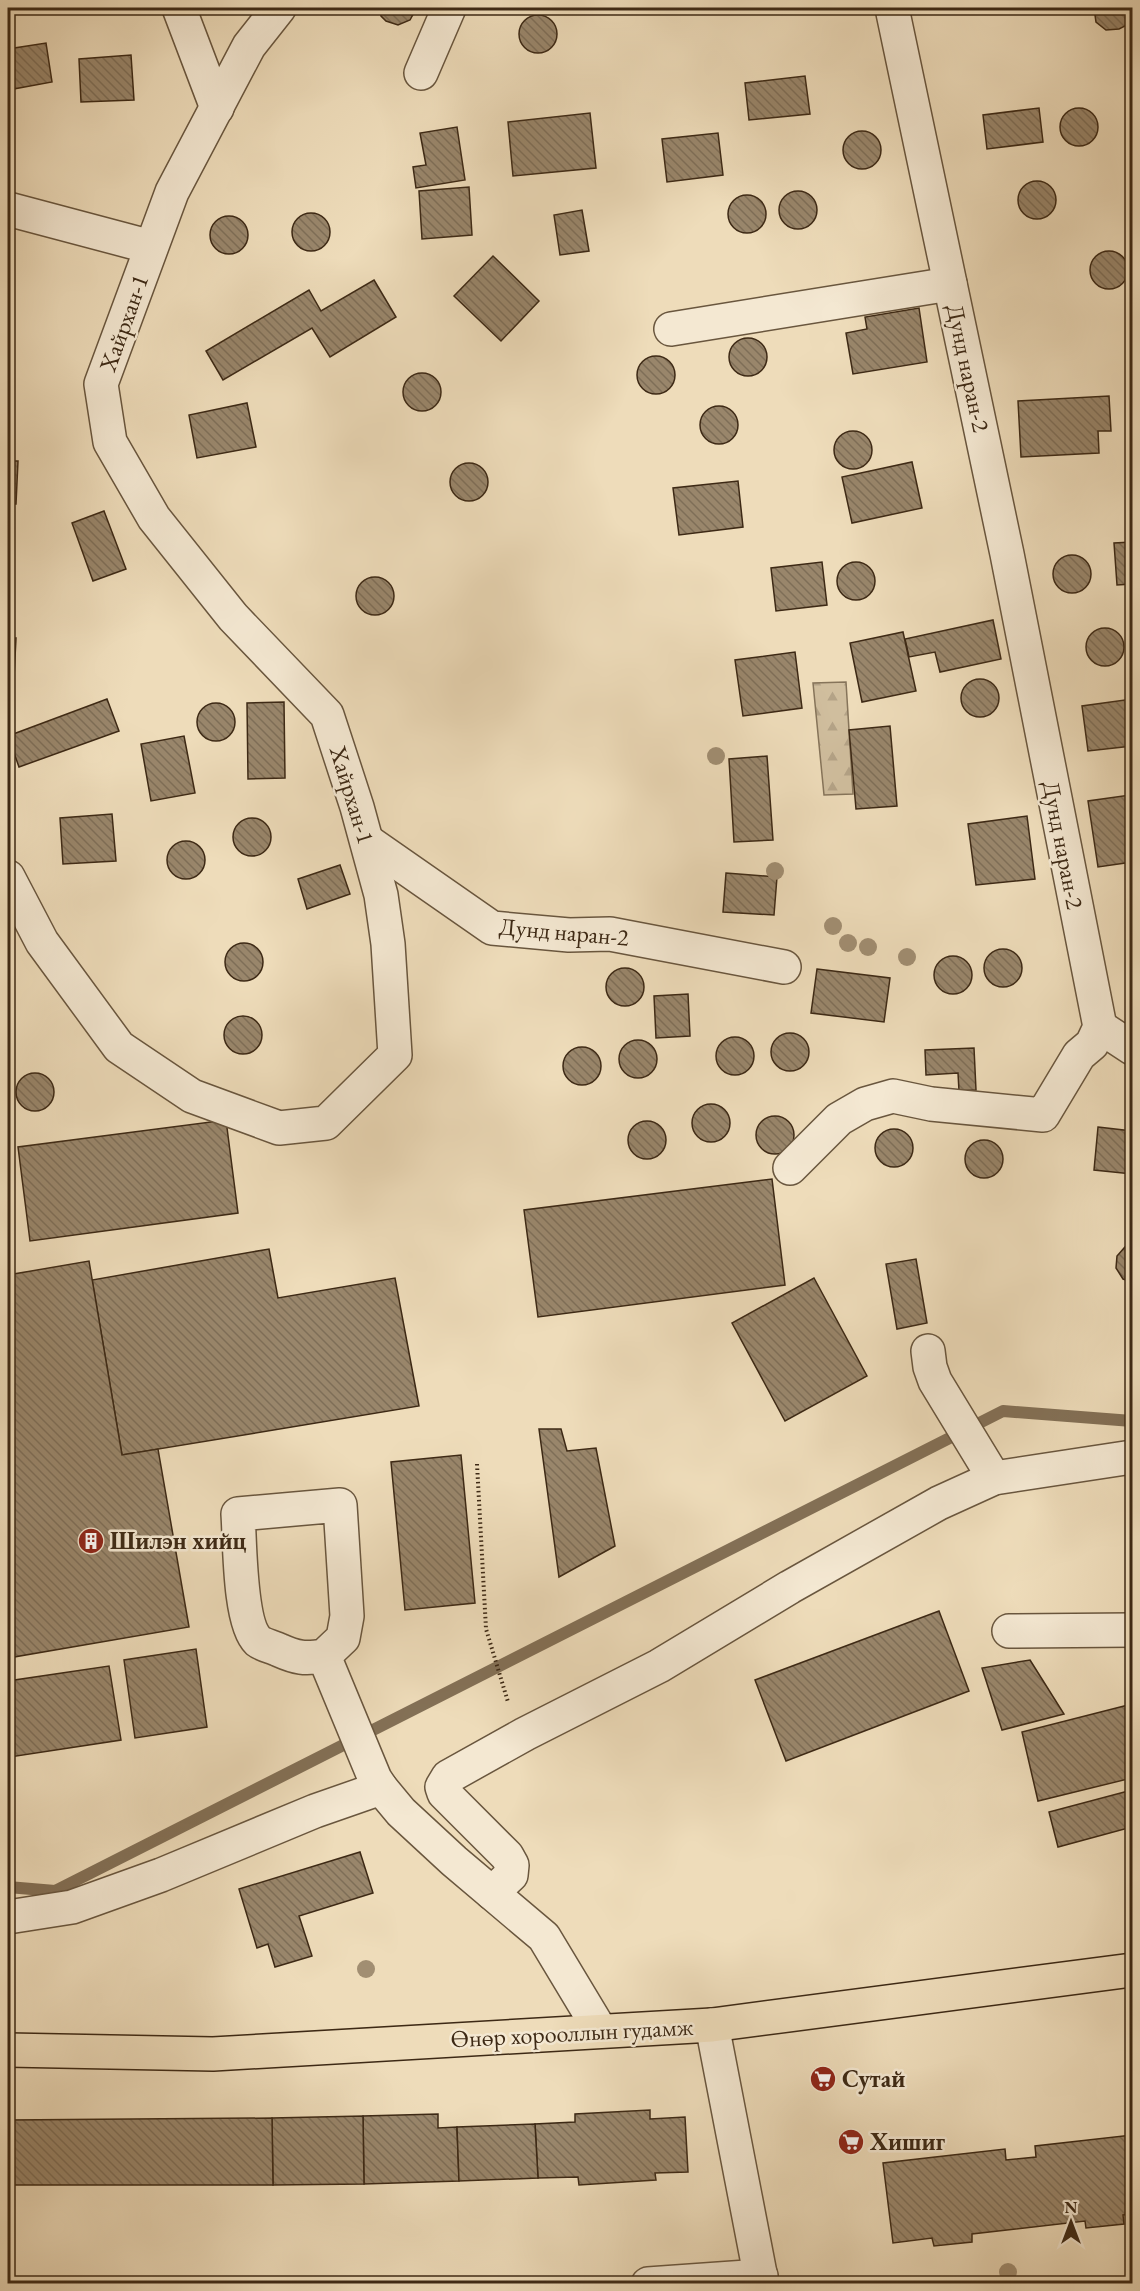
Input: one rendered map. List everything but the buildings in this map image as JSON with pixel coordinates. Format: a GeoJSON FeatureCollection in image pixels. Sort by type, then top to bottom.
{"type":"FeatureCollection","features":[{"type":"Feature","properties":{"kind":"main road","name":"Өнөр хорооллын гудамж"},"geometry":{"type":"LineString","coordinates":[[8,2050],[213,2054],[712,2025],[1132,1970]]}},
{"type":"Feature","properties":{"kind":"street"},"geometry":{"type":"LineString","coordinates":[[179,8],[217,108]]}},
{"type":"Feature","properties":{"kind":"street","name":"Хайрхан-1"},"geometry":{"type":"LineString","coordinates":[[8,877],[42,942],[119,1047],[192,1096],[279,1128],[326,1123],[395,1055],[388,944],[383,905],[367,841],[327,715],[233,617],[154,518],[110,442],[101,384],[172,192],[249,46],[279,8]]}},
{"type":"Feature","properties":{"kind":"street"},"geometry":{"type":"LineString","coordinates":[[421,73],[449,8]]}},
{"type":"Feature","properties":{"kind":"street","name":"Дунд наран-2"},"geometry":{"type":"LineString","coordinates":[[892,8],[1007,554],[1100,1027]]}},
{"type":"Feature","properties":{"kind":"street"},"geometry":{"type":"LineString","coordinates":[[8,209],[151,247]]}},
{"type":"Feature","properties":{"kind":"street","name":"Дунд наран-2"},"geometry":{"type":"LineString","coordinates":[[671,329],[950,284]]}},
{"type":"Feature","properties":{"kind":"street","name":"Дунд наран-2"},"geometry":{"type":"LineString","coordinates":[[367,841],[492,928],[569,935],[610,934],[784,967]]}},
{"type":"Feature","properties":{"kind":"street"},"geometry":{"type":"LineString","coordinates":[[790,1168],[839,1119],[865,1104],[893,1096],[931,1104],[1043,1115],[1079,1055],[1092,1044],[1100,1027],[1132,1048]]}},
{"type":"Feature","properties":{"kind":"street"},"geometry":{"type":"LineString","coordinates":[[932,1366],[969,1438],[994,1478]]}},
{"type":"Feature","properties":{"kind":"street"},"geometry":{"type":"LineString","coordinates":[[492,1893],[511,1875],[512,1865],[507,1856],[444,1793],[442,1787],[448,1777],[525,1734],[659,1666],[790,1587],[939,1503],[994,1478],[1132,1457]]}},
{"type":"Feature","properties":{"kind":"street"},"geometry":{"type":"LineString","coordinates":[[340,1504],[347,1616],[343,1638],[324,1656],[306,1659],[283,1652],[259,1642],[249,1628],[242,1582],[238,1514],[340,1504]]}},
{"type":"Feature","properties":{"kind":"street"},"geometry":{"type":"LineString","coordinates":[[1009,1631],[1132,1630]]}},
{"type":"Feature","properties":{"kind":"street"},"geometry":{"type":"LineString","coordinates":[[324,1656],[378,1783],[401,1812],[544,1937],[600,2030]]}},
{"type":"Feature","properties":{"kind":"street"},"geometry":{"type":"LineString","coordinates":[[8,1917],[72,1907],[161,1875],[378,1783]]}},
{"type":"Feature","properties":{"kind":"street"},"geometry":{"type":"LineString","coordinates":[[648,2283],[761,2280],[712,2025]]}},
{"type":"Feature","properties":{"kind":"path"},"geometry":{"type":"LineString","coordinates":[[477,1464],[486,1629],[508,1701]]}},
{"type":"Feature","properties":{"kind":"green space"},"geometry":{"type":"Polygon","coordinates":[[[846,682],[853,794],[824,795],[813,683],[846,682]]]}},
{"type":"Feature","properties":{"kind":"waterway"},"geometry":{"type":"LineString","coordinates":[[8,1887],[55,1891],[1003,1411],[1132,1421]]}},
{"type":"Feature","properties":{"kind":"place","name":"Шилэн хийц"},"geometry":{"type":"Point","coordinates":[91,1541]}},
{"type":"Feature","properties":{"kind":"place","name":"Сутай"},"geometry":{"type":"Point","coordinates":[823,2079]}},
{"type":"Feature","properties":{"kind":"place","name":"Хишиг"},"geometry":{"type":"Point","coordinates":[851,2142]}}]}
